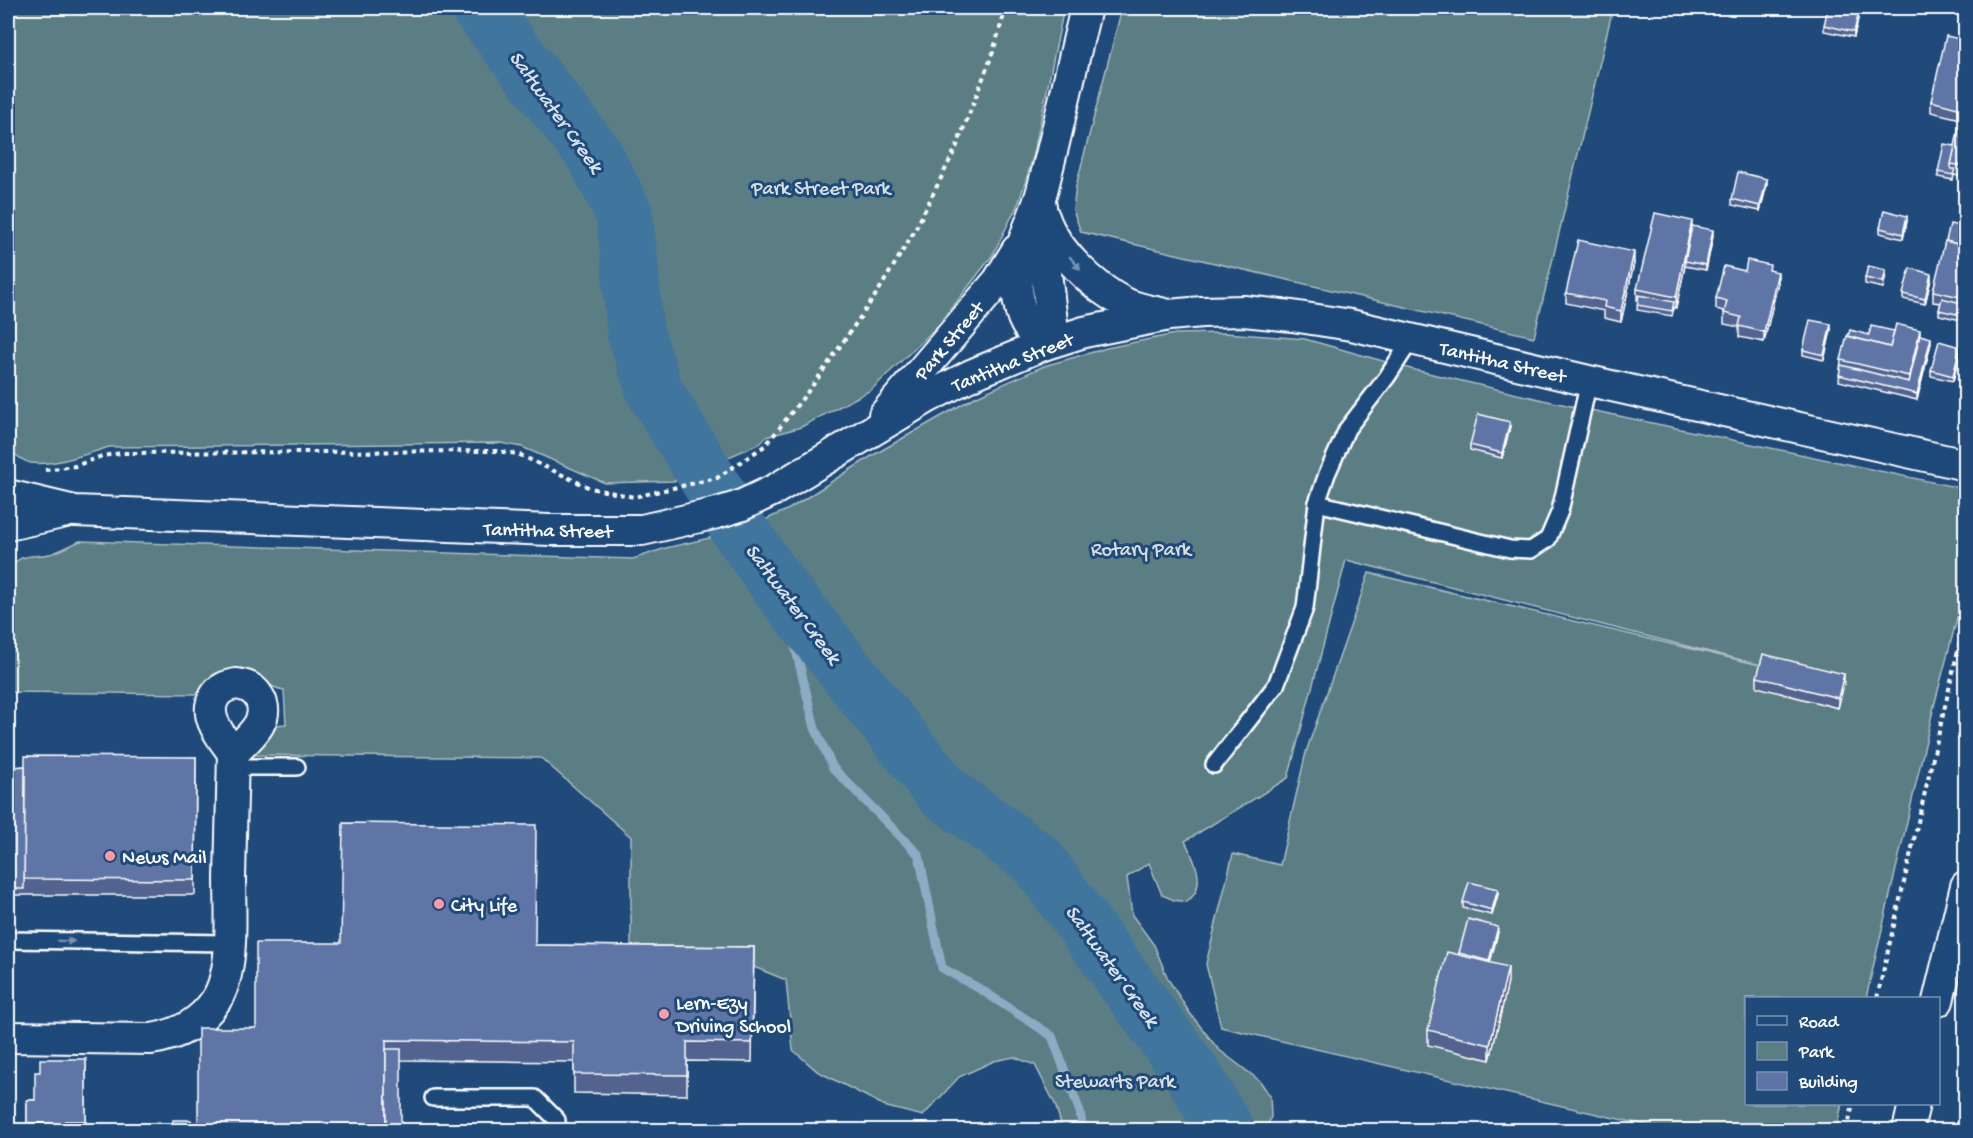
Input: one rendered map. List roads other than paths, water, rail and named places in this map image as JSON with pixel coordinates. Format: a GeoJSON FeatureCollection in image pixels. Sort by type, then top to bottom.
{"type":"FeatureCollection","features":[{"type":"Feature","properties":{"kind":"street","name":"Park Street"},"geometry":{"type":"LineString","coordinates":[[866,436],[998,281],[1023,239],[1041,200],[1086,8]]}},
{"type":"Feature","properties":{"kind":"street","name":"Park Street"},"geometry":{"type":"LineString","coordinates":[[1023,239],[1017,283],[1019,304],[1029,331],[1043,345],[1052,322],[1044,256],[1041,200]]}},
{"type":"Feature","properties":{"kind":"street"},"geometry":{"type":"LineString","coordinates":[[1041,200],[1052,234],[1095,284],[1127,304],[1169,315]]}},
{"type":"Feature","properties":{"kind":"street","name":"Tantitha Street"},"geometry":{"type":"LineString","coordinates":[[8,495],[75,511],[550,530],[642,530],[688,521],[740,506],[774,490],[927,398],[971,375],[1043,345],[1084,332],[1169,315],[1202,312],[1244,312],[1292,316],[1351,325],[1588,381],[1965,465]]}},
{"type":"Feature","properties":{"kind":"street","name":"Tantitha Street"},"geometry":{"type":"LineString","coordinates":[[8,525],[75,511]]}},
{"type":"Feature","properties":{"kind":"street"},"geometry":{"type":"LineString","coordinates":[[8,1037],[151,1039],[187,1029],[203,1016],[217,999],[225,978],[229,943],[233,760]]}},
{"type":"Feature","properties":{"kind":"street"},"geometry":{"type":"LineString","coordinates":[[1939,997],[1965,886]]}},
{"type":"Feature","properties":{"kind":"street"},"geometry":{"type":"LineString","coordinates":[[1908,1131],[1914,1105]]}},
{"type":"Feature","properties":{"kind":"lane"},"geometry":{"type":"LineString","coordinates":[[1214,765],[1276,685],[1305,608],[1317,503],[1327,474],[1347,429],[1387,377],[1411,339]]}},
{"type":"Feature","properties":{"kind":"lane"},"geometry":{"type":"LineString","coordinates":[[1317,503],[1510,549],[1531,550],[1548,539],[1560,511],[1588,381]]}},
{"type":"Feature","properties":{"kind":"lane"},"geometry":{"type":"LineString","coordinates":[[233,760],[297,767]]}},
{"type":"Feature","properties":{"kind":"lane"},"geometry":{"type":"LineString","coordinates":[[8,940],[229,943]]}},
{"type":"Feature","properties":{"kind":"lane"},"geometry":{"type":"LineString","coordinates":[[433,1098],[535,1098],[557,1120],[557,1131]]}},
{"type":"Feature","properties":{"kind":"waterway","name":"Saltwater Creek"},"geometry":{"type":"LineString","coordinates":[[480,8],[594,154],[624,213],[635,331],[655,392],[740,531],[781,589],[942,791],[1037,860],[1191,1072],[1226,1130]]}},
{"type":"Feature","properties":{"kind":"waterway"},"geometry":{"type":"LineString","coordinates":[[781,589],[815,728],[833,768],[919,855],[942,968],[980,989],[1052,1036],[1080,1112],[1083,1130]]}},
{"type":"Feature","properties":{"kind":"place","name":"News Mail"},"geometry":{"type":"Point","coordinates":[110,856]}},
{"type":"Feature","properties":{"kind":"place","name":"City Life"},"geometry":{"type":"Point","coordinates":[439,904]}},
{"type":"Feature","properties":{"kind":"place","name":"Lern-Ezy Driving School"},"geometry":{"type":"Point","coordinates":[664,1014]}},
{"type":"Feature","properties":{"kind":"park label","name":"Park Street Park"},"geometry":{"type":"Point","coordinates":[821,187]}},
{"type":"Feature","properties":{"kind":"park label","name":"Rotary Park"},"geometry":{"type":"Point","coordinates":[1141,548]}},
{"type":"Feature","properties":{"kind":"park label","name":"Stewarts Park"},"geometry":{"type":"Point","coordinates":[1115,1080]}}]}
